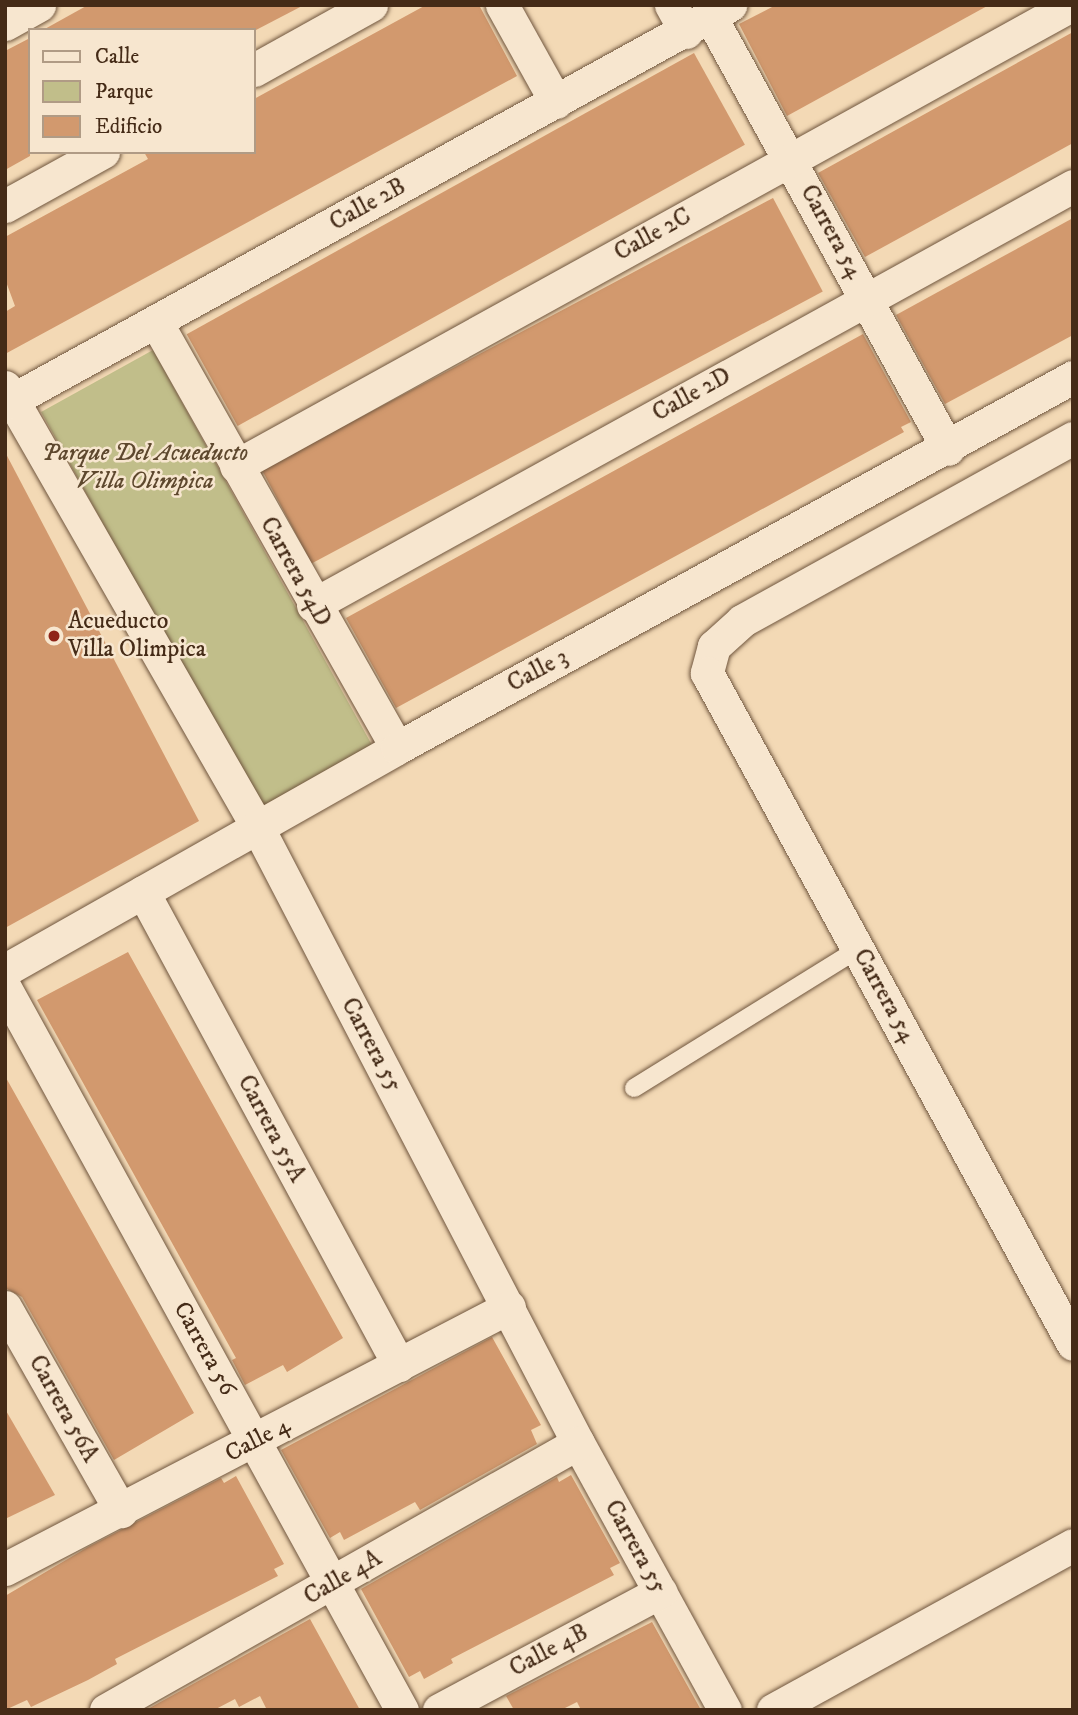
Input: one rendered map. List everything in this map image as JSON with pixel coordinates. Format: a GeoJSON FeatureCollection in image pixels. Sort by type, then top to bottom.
{"type":"FeatureCollection","features":[{"type":"Feature","properties":{"kind":"street"},"geometry":{"type":"LineString","coordinates":[[5,24],[39,5]]}},
{"type":"Feature","properties":{"kind":"street"},"geometry":{"type":"LineString","coordinates":[[256,68],[371,5]]}},
{"type":"Feature","properties":{"kind":"street"},"geometry":{"type":"LineString","coordinates":[[502,5],[556,102]]}},
{"type":"Feature","properties":{"kind":"street","name":"Calle 2C"},"geometry":{"type":"LineString","coordinates":[[236,466],[1071,5]]}},
{"type":"Feature","properties":{"kind":"street","name":"Calle 2B"},"geometry":{"type":"LineString","coordinates":[[8,397],[156,322],[556,102],[699,15]]}},
{"type":"Feature","properties":{"kind":"street","name":"Carrera 54"},"geometry":{"type":"LineString","coordinates":[[699,15],[790,158],[948,449]]}},
{"type":"Feature","properties":{"kind":"street"},"geometry":{"type":"LineString","coordinates":[[5,206],[99,154]]}},
{"type":"Feature","properties":{"kind":"street","name":"Calle 2D"},"geometry":{"type":"LineString","coordinates":[[313,605],[1073,186]]}},
{"type":"Feature","properties":{"kind":"street","name":"Carrera 54D"},"geometry":{"type":"LineString","coordinates":[[156,322],[313,605],[397,748]]}},
{"type":"Feature","properties":{"kind":"street","name":"Calle 3"},"geometry":{"type":"LineString","coordinates":[[5,970],[397,748],[948,449],[1073,377]]}},
{"type":"Feature","properties":{"kind":"street","name":"Carrera 55"},"geometry":{"type":"LineString","coordinates":[[8,397],[258,828],[578,1443],[725,1710]]}},
{"type":"Feature","properties":{"kind":"street","name":"Carrera 54"},"geometry":{"type":"LineString","coordinates":[[1073,438],[741,621],[714,646],[708,673],[1073,1344]]}},
{"type":"Feature","properties":{"kind":"street","name":"Carrera 55A"},"geometry":{"type":"LineString","coordinates":[[143,892],[399,1365]]}},
{"type":"Feature","properties":{"kind":"street","name":"Carrera 56"},"geometry":{"type":"LineString","coordinates":[[5,988],[402,1710]]}},
{"type":"Feature","properties":{"kind":"street","name":"Carrera 56A"},"geometry":{"type":"LineString","coordinates":[[5,1307],[121,1511]]}},
{"type":"Feature","properties":{"kind":"street","name":"Calle 4"},"geometry":{"type":"LineString","coordinates":[[5,1569],[255,1442],[509,1307]]}},
{"type":"Feature","properties":{"kind":"street","name":"Calle 4A"},"geometry":{"type":"LineString","coordinates":[[106,1710],[578,1443]]}},
{"type":"Feature","properties":{"kind":"street"},"geometry":{"type":"LineString","coordinates":[[773,1710],[1073,1545]]}},
{"type":"Feature","properties":{"kind":"street","name":"Calle 4B"},"geometry":{"type":"LineString","coordinates":[[439,1710],[660,1591]]}},
{"type":"Feature","properties":{"kind":"lane"},"geometry":{"type":"LineString","coordinates":[[634,1088],[858,948]]}},
{"type":"Feature","properties":{"kind":"green space","name":"Parque Del Acueducto Villa Olimpica"},"geometry":{"type":"Polygon","coordinates":[[[153,350],[372,745],[260,807],[41,412],[153,350]]]}},
{"type":"Feature","properties":{"kind":"building"},"geometry":{"type":"Polygon","coordinates":[[[88,5],[304,5],[256,30],[47,28],[88,5]]]}},
{"type":"Feature","properties":{"kind":"building"},"geometry":{"type":"Polygon","coordinates":[[[426,5],[479,5],[517,76],[5,354],[5,312],[15,306],[5,279],[5,237],[148,159],[145,154],[256,154],[256,98],[426,5]]]}},
{"type":"Feature","properties":{"kind":"building"},"geometry":{"type":"Polygon","coordinates":[[[776,5],[989,5],[787,116],[739,24],[776,5]]]}},
{"type":"Feature","properties":{"kind":"building"},"geometry":{"type":"Polygon","coordinates":[[[1073,32],[1073,143],[865,257],[818,173],[1073,32]]]}},
{"type":"Feature","properties":{"kind":"building"},"geometry":{"type":"Polygon","coordinates":[[[28,39],[30,156],[5,170],[5,51],[28,39]]]}},
{"type":"Feature","properties":{"kind":"building"},"geometry":{"type":"Polygon","coordinates":[[[694,53],[745,145],[238,426],[187,334],[694,53]]]}},
{"type":"Feature","properties":{"kind":"building"},"geometry":{"type":"Polygon","coordinates":[[[773,198],[823,292],[312,563],[262,470],[773,198]]]}},
{"type":"Feature","properties":{"kind":"building"},"geometry":{"type":"Polygon","coordinates":[[[1073,218],[1073,335],[945,404],[896,315],[1073,218]]]}},
{"type":"Feature","properties":{"kind":"building"},"geometry":{"type":"Polygon","coordinates":[[[863,334],[911,422],[901,427],[904,432],[396,708],[346,618],[863,334]]]}},
{"type":"Feature","properties":{"kind":"building","name":"Acueducto Villa Olimpica"},"geometry":{"type":"Polygon","coordinates":[[[5,452],[199,821],[5,928],[5,452]]]}},
{"type":"Feature","properties":{"kind":"building"},"geometry":{"type":"Polygon","coordinates":[[[128,952],[343,1338],[287,1372],[283,1365],[245,1385],[232,1360],[236,1358],[37,1000],[128,952]]]}},
{"type":"Feature","properties":{"kind":"building"},"geometry":{"type":"Polygon","coordinates":[[[5,1076],[194,1413],[114,1460],[22,1297],[5,1288],[5,1076]]]}},
{"type":"Feature","properties":{"kind":"building"},"geometry":{"type":"Polygon","coordinates":[[[492,1337],[541,1425],[531,1430],[537,1444],[420,1510],[415,1502],[344,1540],[340,1532],[330,1538],[281,1450],[492,1337]]]}},
{"type":"Feature","properties":{"kind":"building"},"geometry":{"type":"Polygon","coordinates":[[[5,1409],[55,1495],[5,1519],[5,1409]]]}},
{"type":"Feature","properties":{"kind":"building"},"geometry":{"type":"Polygon","coordinates":[[[571,1475],[620,1563],[610,1568],[614,1575],[451,1659],[453,1663],[424,1679],[420,1671],[409,1677],[361,1589],[557,1477],[559,1482],[571,1475]]]}},
{"type":"Feature","properties":{"kind":"building"},"geometry":{"type":"Polygon","coordinates":[[[236,1476],[284,1564],[274,1569],[278,1576],[115,1659],[117,1664],[88,1680],[31,1707],[27,1700],[5,1710],[5,1596],[88,1547],[221,1478],[224,1483],[236,1476]]]}},
{"type":"Feature","properties":{"kind":"building"},"geometry":{"type":"Polygon","coordinates":[[[310,1619],[360,1710],[267,1710],[260,1696],[239,1707],[235,1699],[214,1710],[146,1710],[310,1619]]]}},
{"type":"Feature","properties":{"kind":"building"},"geometry":{"type":"Polygon","coordinates":[[[652,1622],[701,1710],[581,1710],[577,1702],[561,1710],[514,1710],[506,1696],[652,1622]]]}},
{"type":"Feature","properties":{"kind":"place","name":"Acueducto Villa Olimpica"},"geometry":{"type":"Point","coordinates":[54,636]}}]}
